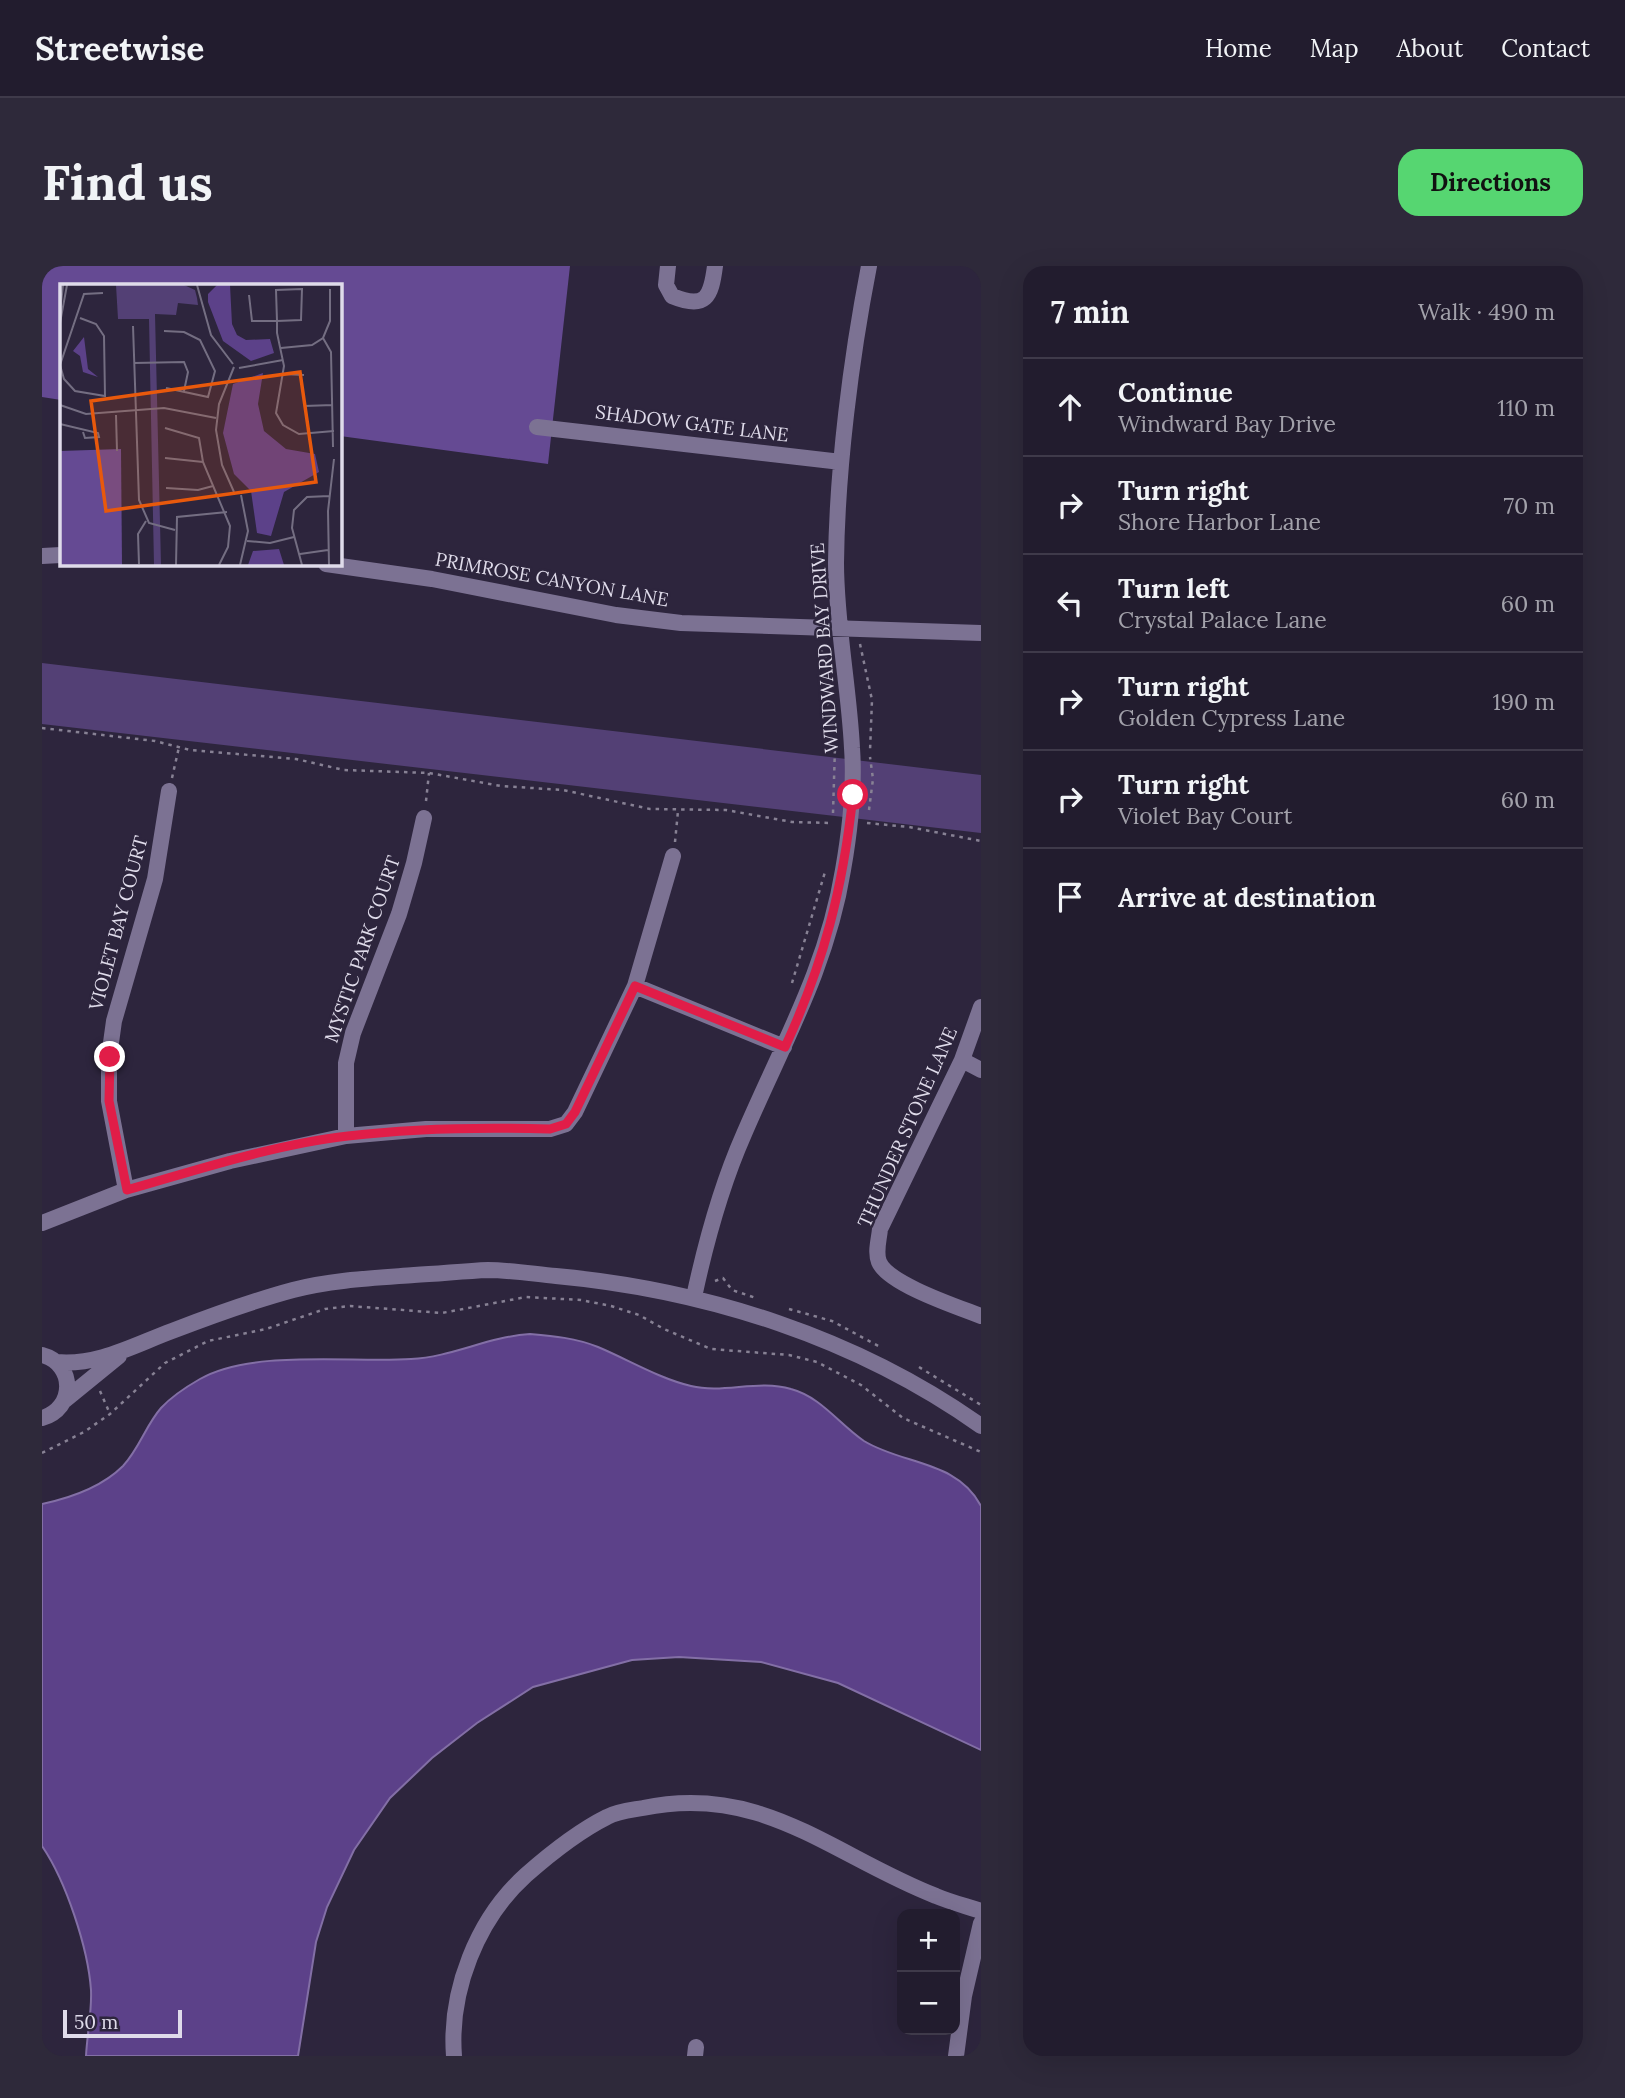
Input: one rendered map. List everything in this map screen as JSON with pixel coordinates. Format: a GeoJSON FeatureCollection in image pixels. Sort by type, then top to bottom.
{"type":"FeatureCollection","features":[{"type":"Feature","properties":{"kind":"street"},"geometry":{"type":"LineString","coordinates":[[668,266],[666,285],[672,296],[695,302],[705,300],[712,290],[715,266]]}},
{"type":"Feature","properties":{"kind":"street","name":"WINDWARD BAY DRIVE"},"geometry":{"type":"LineString","coordinates":[[694,1297],[725,1183],[744,1134],[807,999],[826,946],[849,833],[853,751],[836,564],[841,462],[869,266]]}},
{"type":"Feature","properties":{"kind":"street","name":"SHADOW GATE LANE"},"geometry":{"type":"LineString","coordinates":[[537,427],[841,462]]}},
{"type":"Feature","properties":{"kind":"street"},"geometry":{"type":"LineString","coordinates":[[42,556],[60,555]]}},
{"type":"Feature","properties":{"kind":"street","name":"PRIMROSE CANYON LANE"},"geometry":{"type":"LineString","coordinates":[[333,565],[432,579],[616,615],[694,624],[842,626],[981,633]]}},
{"type":"Feature","properties":{"kind":"street","name":"VIOLET BAY COURT"},"geometry":{"type":"LineString","coordinates":[[127,1190],[109,1101],[110,1057],[114,1021],[155,879],[169,791]]}},
{"type":"Feature","properties":{"kind":"street","name":"MYSTIC PARK COURT"},"geometry":{"type":"LineString","coordinates":[[346,1136],[346,1063],[353,1033],[398,914],[414,863],[424,818]]}},
{"type":"Feature","properties":{"kind":"street"},"geometry":{"type":"LineString","coordinates":[[42,1223],[127,1190],[230,1161],[346,1136],[426,1129],[550,1129],[566,1124],[575,1112],[635,986],[673,856]]}},
{"type":"Feature","properties":{"kind":"street"},"geometry":{"type":"LineString","coordinates":[[635,986],[785,1047]]}},
{"type":"Feature","properties":{"kind":"street","name":"THUNDER STONE LANE"},"geometry":{"type":"LineString","coordinates":[[981,1007],[962,1060],[880,1229],[877,1251],[880,1264],[894,1279],[981,1316]]}},
{"type":"Feature","properties":{"kind":"street"},"geometry":{"type":"LineString","coordinates":[[962,1060],[981,1070]]}},
{"type":"Feature","properties":{"kind":"street"},"geometry":{"type":"LineString","coordinates":[[47,1356],[78,1364],[127,1350],[172,1331],[294,1290],[374,1278],[489,1270],[599,1280],[694,1297],[807,1334],[865,1360],[922,1388],[981,1426]]}},
{"type":"Feature","properties":{"kind":"street"},"geometry":{"type":"LineString","coordinates":[[42,1418],[58,1409],[65,1400],[127,1350]]}},
{"type":"Feature","properties":{"kind":"street"},"geometry":{"type":"LineString","coordinates":[[47,1356],[67,1378],[65,1400]]}},
{"type":"Feature","properties":{"kind":"street"},"geometry":{"type":"LineString","coordinates":[[454,2056],[452,2028],[456,1999],[465,1969],[487,1926],[522,1879],[557,1848],[610,1815],[664,1804],[720,1803],[779,1818],[935,1896],[981,1911]]}},
{"type":"Feature","properties":{"kind":"street"},"geometry":{"type":"LineString","coordinates":[[956,2056],[964,1996],[981,1923]]}},
{"type":"Feature","properties":{"kind":"path"},"geometry":{"type":"LineString","coordinates":[[860,643],[874,719],[870,738],[873,779],[867,823],[909,827],[981,841]]}},
{"type":"Feature","properties":{"kind":"path"},"geometry":{"type":"LineString","coordinates":[[820,649],[827,663],[826,698],[835,727]]}},
{"type":"Feature","properties":{"kind":"path"},"geometry":{"type":"LineString","coordinates":[[42,727],[179,747],[296,759],[344,770],[429,773],[501,786],[576,792],[650,809],[726,810],[792,822],[833,823]]}},
{"type":"Feature","properties":{"kind":"path"},"geometry":{"type":"LineString","coordinates":[[832,830],[835,746]]}},
{"type":"Feature","properties":{"kind":"path"},"geometry":{"type":"LineString","coordinates":[[169,791],[179,747]]}},
{"type":"Feature","properties":{"kind":"path"},"geometry":{"type":"LineString","coordinates":[[424,818],[429,773]]}},
{"type":"Feature","properties":{"kind":"path"},"geometry":{"type":"LineString","coordinates":[[673,856],[678,811]]}},
{"type":"Feature","properties":{"kind":"path"},"geometry":{"type":"LineString","coordinates":[[791,986],[828,860]]}},
{"type":"Feature","properties":{"kind":"path"},"geometry":{"type":"LineString","coordinates":[[42,1453],[84,1432],[110,1414],[165,1363],[208,1341],[266,1329],[325,1309],[350,1306],[442,1313],[526,1297],[581,1300],[611,1306],[639,1315],[711,1349],[789,1355],[817,1362],[861,1385],[903,1418],[981,1452]]}},
{"type":"Feature","properties":{"kind":"shaded area"},"geometry":{"type":"Polygon","coordinates":[[[42,266],[570,266],[548,464],[341,436],[341,284],[60,284],[60,400],[42,397],[42,266]]]}},
{"type":"Feature","properties":{"kind":"shaded area"},"geometry":{"type":"Polygon","coordinates":[[[42,663],[981,775],[981,833],[42,724],[42,663]]]}},
{"type":"Feature","properties":{"kind":"shaded area"},"geometry":{"type":"Polygon","coordinates":[[[530,1334],[590,1344],[655,1374],[691,1386],[716,1388],[766,1385],[791,1389],[821,1404],[864,1441],[944,1472],[971,1491],[981,1506],[981,1750],[838,1683],[761,1662],[679,1657],[632,1660],[533,1687],[477,1723],[432,1758],[390,1798],[354,1850],[327,1907],[316,1942],[298,2056],[86,2056],[91,1998],[89,1973],[67,1896],[42,1846],[42,1504],[85,1491],[115,1473],[129,1459],[165,1404],[200,1379],[222,1370],[247,1364],[303,1359],[411,1359],[530,1334]]]}},
{"type":"Feature","properties":{"kind":"route"},"geometry":{"type":"LineString","coordinates":[[110,1057],[109,1101],[127,1190],[230,1161],[346,1136],[426,1129],[550,1129],[566,1124],[575,1112],[635,986],[785,1047],[807,999],[826,946],[843,871],[853,795]]}}]}
